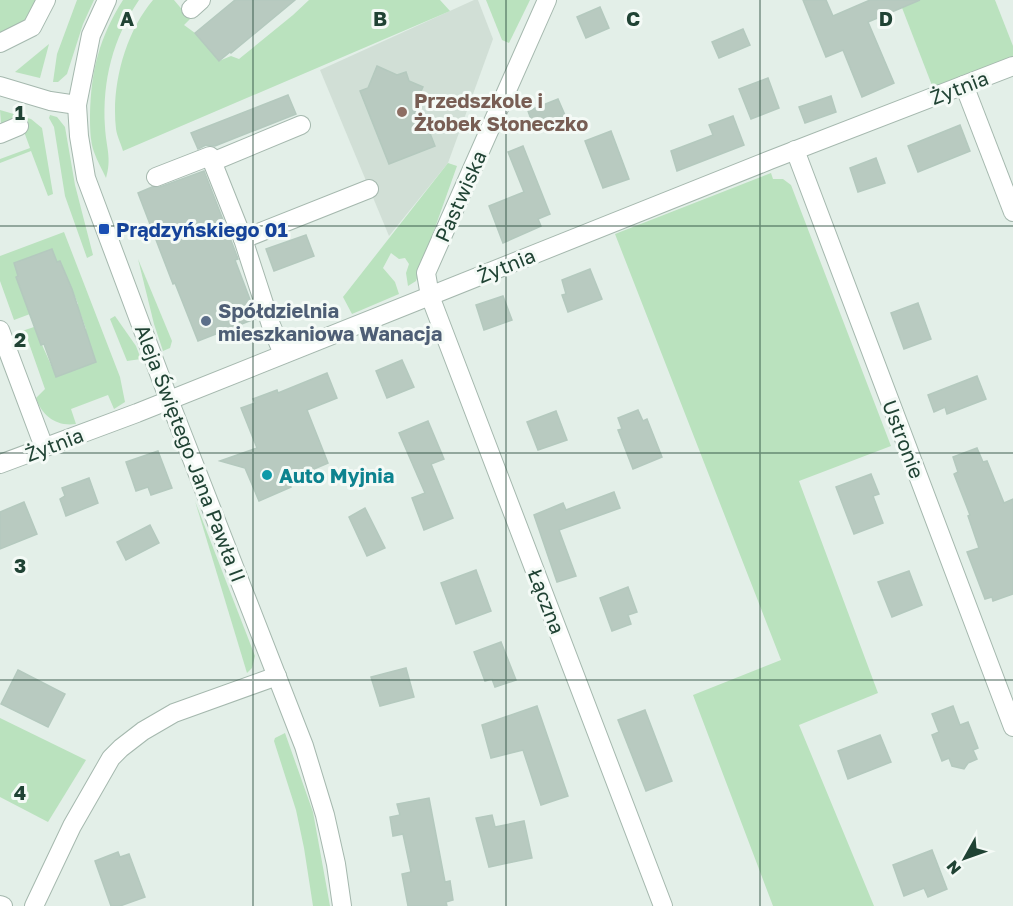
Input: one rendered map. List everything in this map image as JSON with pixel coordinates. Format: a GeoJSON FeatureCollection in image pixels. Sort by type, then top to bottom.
{"type":"FeatureCollection","features":[{"type":"Feature","properties":{"kind":"street"},"geometry":{"type":"LineString","coordinates":[[0,43],[32,27],[46,0]]}},
{"type":"Feature","properties":{"kind":"street","name":"Aleja Świętego Jana Pawła II"},"geometry":{"type":"LineString","coordinates":[[107,0],[91,35],[77,105],[79,136],[86,178],[169,400],[304,746],[326,815],[342,906]]}},
{"type":"Feature","properties":{"kind":"street","name":"Pastwiska"},"geometry":{"type":"LineString","coordinates":[[430,296],[426,273],[546,0]]}},
{"type":"Feature","properties":{"kind":"street","name":"Żytnia"},"geometry":{"type":"LineString","coordinates":[[0,464],[169,400],[795,150],[1013,66]]}},
{"type":"Feature","properties":{"kind":"street"},"geometry":{"type":"LineString","coordinates":[[964,85],[1013,212]]}},
{"type":"Feature","properties":{"kind":"street"},"geometry":{"type":"LineString","coordinates":[[0,86],[50,101],[77,105]]}},
{"type":"Feature","properties":{"kind":"street"},"geometry":{"type":"LineString","coordinates":[[212,162],[301,125]]}},
{"type":"Feature","properties":{"kind":"street"},"geometry":{"type":"LineString","coordinates":[[0,134],[19,126]]}},
{"type":"Feature","properties":{"kind":"street","name":"Ustronie"},"geometry":{"type":"LineString","coordinates":[[795,150],[1013,728]]}},
{"type":"Feature","properties":{"kind":"street"},"geometry":{"type":"LineString","coordinates":[[156,177],[210,156],[243,239],[271,325],[283,354]]}},
{"type":"Feature","properties":{"kind":"street"},"geometry":{"type":"LineString","coordinates":[[243,239],[369,189]]}},
{"type":"Feature","properties":{"kind":"street","name":"Łączna"},"geometry":{"type":"LineString","coordinates":[[430,296],[663,906]]}},
{"type":"Feature","properties":{"kind":"street"},"geometry":{"type":"LineString","coordinates":[[0,330],[44,447]]}},
{"type":"Feature","properties":{"kind":"street"},"geometry":{"type":"LineString","coordinates":[[34,906],[72,826],[111,758],[121,748],[143,731],[174,713],[277,676]]}},
{"type":"Feature","properties":{"kind":"shaded area","name":"Przedszkole i Żłobek Słoneczko"},"geometry":{"type":"Polygon","coordinates":[[[478,0],[493,39],[448,163],[389,236],[320,70],[478,0]]]}},
{"type":"Feature","properties":{"kind":"green space"},"geometry":{"type":"Polygon","coordinates":[[[0,0],[43,0],[32,18],[0,34],[0,0]]]}},
{"type":"Feature","properties":{"kind":"green space"},"geometry":{"type":"Polygon","coordinates":[[[77,0],[94,0],[83,24],[67,74],[58,82],[53,82],[57,54],[77,0]]]}},
{"type":"Feature","properties":{"kind":"green space"},"geometry":{"type":"Polygon","coordinates":[[[123,0],[139,0],[122,29],[111,60],[105,93],[109,158],[106,178],[92,143],[90,124],[92,84],[102,41],[123,0]]]}},
{"type":"Feature","properties":{"kind":"green space"},"geometry":{"type":"Polygon","coordinates":[[[153,0],[174,0],[190,19],[184,25],[195,33],[219,61],[231,56],[239,59],[309,0],[440,0],[450,11],[123,151],[116,129],[118,78],[135,28],[153,0]]]}},
{"type":"Feature","properties":{"kind":"green space"},"geometry":{"type":"Polygon","coordinates":[[[486,0],[530,0],[509,43],[502,40],[486,0]]]}},
{"type":"Feature","properties":{"kind":"green space"},"geometry":{"type":"Polygon","coordinates":[[[899,0],[995,0],[1013,46],[1013,58],[933,88],[899,0]]]}},
{"type":"Feature","properties":{"kind":"green space"},"geometry":{"type":"Polygon","coordinates":[[[49,44],[40,78],[15,72],[49,44]]]}},
{"type":"Feature","properties":{"kind":"green space"},"geometry":{"type":"Polygon","coordinates":[[[0,110],[31,119],[42,128],[53,194],[48,196],[31,151],[0,163],[0,159],[30,148],[19,118],[1,124],[0,110]]]}},
{"type":"Feature","properties":{"kind":"green space"},"geometry":{"type":"Polygon","coordinates":[[[50,115],[57,117],[65,127],[75,185],[93,255],[87,258],[65,196],[50,115]]]}},
{"type":"Feature","properties":{"kind":"green space"},"geometry":{"type":"Polygon","coordinates":[[[448,163],[457,166],[416,281],[408,286],[406,273],[409,264],[405,258],[399,259],[391,253],[383,268],[395,282],[399,294],[352,314],[343,297],[448,163]]]}},
{"type":"Feature","properties":{"kind":"green space"},"geometry":{"type":"Polygon","coordinates":[[[771,173],[773,179],[783,179],[791,185],[891,446],[799,481],[878,693],[799,725],[874,906],[773,906],[693,695],[781,660],[615,234],[771,173]]]}},
{"type":"Feature","properties":{"kind":"green space"},"geometry":{"type":"Polygon","coordinates":[[[64,232],[120,377],[125,402],[114,409],[108,395],[71,409],[76,424],[57,422],[42,410],[36,398],[45,389],[26,335],[13,334],[34,327],[56,376],[96,362],[83,330],[86,329],[81,315],[75,306],[78,304],[60,261],[57,262],[52,249],[14,263],[18,276],[16,277],[30,314],[14,320],[0,281],[0,256],[64,232]]]}},
{"type":"Feature","properties":{"kind":"green space"},"geometry":{"type":"Polygon","coordinates":[[[138,259],[172,341],[170,348],[163,351],[154,324],[138,259]]]}},
{"type":"Feature","properties":{"kind":"green space"},"geometry":{"type":"Polygon","coordinates":[[[115,316],[136,346],[141,359],[127,361],[110,319],[115,316]]]}},
{"type":"Feature","properties":{"kind":"green space"},"geometry":{"type":"Polygon","coordinates":[[[195,501],[255,656],[252,668],[247,673],[195,501]]]}},
{"type":"Feature","properties":{"kind":"green space"},"geometry":{"type":"Polygon","coordinates":[[[0,718],[86,760],[48,822],[0,797],[0,718]]]}},
{"type":"Feature","properties":{"kind":"green space"},"geometry":{"type":"Polygon","coordinates":[[[285,733],[313,812],[330,906],[313,906],[296,810],[274,741],[275,738],[285,733]]]}},
{"type":"Feature","properties":{"kind":"building"},"geometry":{"type":"Polygon","coordinates":[[[235,0],[295,0],[219,61],[195,33],[235,0]]]}},
{"type":"Feature","properties":{"kind":"building"},"geometry":{"type":"Polygon","coordinates":[[[803,0],[826,0],[833,16],[870,0],[920,0],[868,22],[894,83],[862,97],[843,50],[826,57],[803,0]]]}},
{"type":"Feature","properties":{"kind":"building"},"geometry":{"type":"Polygon","coordinates":[[[600,7],[609,28],[586,38],[577,17],[600,7]]]}},
{"type":"Feature","properties":{"kind":"building"},"geometry":{"type":"Polygon","coordinates":[[[743,29],[750,45],[719,58],[712,42],[743,29]]]}},
{"type":"Feature","properties":{"kind":"building"},"geometry":{"type":"Polygon","coordinates":[[[377,66],[397,75],[406,72],[409,81],[423,87],[417,100],[435,146],[389,164],[360,91],[368,88],[377,66]]]}},
{"type":"Feature","properties":{"kind":"building"},"geometry":{"type":"Polygon","coordinates":[[[768,78],[779,108],[751,119],[739,89],[768,78]]]}},
{"type":"Feature","properties":{"kind":"building"},"geometry":{"type":"Polygon","coordinates":[[[288,95],[296,114],[215,146],[206,145],[198,149],[191,133],[288,95]]]}},
{"type":"Feature","properties":{"kind":"building"},"geometry":{"type":"Polygon","coordinates":[[[831,96],[836,112],[805,123],[799,107],[831,96]]]}},
{"type":"Feature","properties":{"kind":"building"},"geometry":{"type":"Polygon","coordinates":[[[558,99],[565,115],[534,128],[528,111],[558,99]]]}},
{"type":"Feature","properties":{"kind":"building"},"geometry":{"type":"Polygon","coordinates":[[[733,116],[744,145],[677,171],[671,151],[713,135],[709,125],[733,116]]]}},
{"type":"Feature","properties":{"kind":"building"},"geometry":{"type":"Polygon","coordinates":[[[960,125],[970,151],[918,172],[908,146],[960,125]]]}},
{"type":"Feature","properties":{"kind":"building"},"geometry":{"type":"Polygon","coordinates":[[[611,131],[629,179],[603,188],[585,141],[611,131]]]}},
{"type":"Feature","properties":{"kind":"building"},"geometry":{"type":"Polygon","coordinates":[[[523,146],[550,214],[538,219],[541,226],[503,243],[489,206],[524,192],[508,152],[523,146]]]}},
{"type":"Feature","properties":{"kind":"building"},"geometry":{"type":"Polygon","coordinates":[[[876,158],[885,183],[858,192],[850,168],[876,158]]]}},
{"type":"Feature","properties":{"kind":"building"},"geometry":{"type":"Polygon","coordinates":[[[204,171],[238,259],[235,260],[257,318],[198,341],[138,193],[204,171]]]}},
{"type":"Feature","properties":{"kind":"building"},"geometry":{"type":"Polygon","coordinates":[[[306,235],[314,256],[274,271],[266,249],[306,235]]]}},
{"type":"Feature","properties":{"kind":"building"},"geometry":{"type":"Polygon","coordinates":[[[52,249],[72,289],[96,362],[56,377],[44,344],[41,345],[16,277],[18,276],[14,263],[52,249]]]}},
{"type":"Feature","properties":{"kind":"building"},"geometry":{"type":"Polygon","coordinates":[[[590,269],[602,299],[568,312],[562,295],[566,294],[562,280],[590,269]]]}},
{"type":"Feature","properties":{"kind":"building"},"geometry":{"type":"Polygon","coordinates":[[[503,296],[512,320],[484,330],[476,305],[503,296]]]}},
{"type":"Feature","properties":{"kind":"building"},"geometry":{"type":"Polygon","coordinates":[[[918,303],[931,339],[904,349],[891,313],[918,303]]]}},
{"type":"Feature","properties":{"kind":"building"},"geometry":{"type":"Polygon","coordinates":[[[402,360],[414,387],[387,398],[376,371],[402,360]]]}},
{"type":"Feature","properties":{"kind":"building"},"geometry":{"type":"Polygon","coordinates":[[[327,373],[337,398],[307,410],[328,463],[288,480],[291,487],[259,501],[245,468],[220,461],[257,448],[241,408],[255,403],[253,399],[277,390],[278,393],[327,373]]]}},
{"type":"Feature","properties":{"kind":"building"},"geometry":{"type":"Polygon","coordinates":[[[977,376],[986,399],[947,414],[945,407],[934,412],[928,395],[977,376]]]}},
{"type":"Feature","properties":{"kind":"building"},"geometry":{"type":"Polygon","coordinates":[[[638,410],[643,421],[647,419],[662,457],[633,469],[618,430],[622,429],[618,418],[638,410]]]}},
{"type":"Feature","properties":{"kind":"building"},"geometry":{"type":"Polygon","coordinates":[[[556,411],[567,440],[538,450],[527,422],[556,411]]]}},
{"type":"Feature","properties":{"kind":"building"},"geometry":{"type":"Polygon","coordinates":[[[428,421],[444,459],[431,464],[453,518],[424,530],[412,498],[425,493],[399,433],[428,421]]]}},
{"type":"Feature","properties":{"kind":"building"},"geometry":{"type":"Polygon","coordinates":[[[977,448],[983,462],[987,461],[1004,503],[1013,499],[1013,594],[993,601],[992,597],[985,599],[967,552],[979,548],[968,516],[970,515],[954,474],[958,472],[953,457],[977,448]]]}},
{"type":"Feature","properties":{"kind":"building"},"geometry":{"type":"Polygon","coordinates":[[[158,451],[172,488],[151,495],[148,487],[136,491],[126,462],[158,451]]]}},
{"type":"Feature","properties":{"kind":"building"},"geometry":{"type":"Polygon","coordinates":[[[871,474],[879,494],[873,496],[883,523],[854,534],[836,487],[871,474]]]}},
{"type":"Feature","properties":{"kind":"building"},"geometry":{"type":"Polygon","coordinates":[[[89,478],[98,503],[66,516],[60,499],[65,496],[62,488],[89,478]]]}},
{"type":"Feature","properties":{"kind":"building"},"geometry":{"type":"Polygon","coordinates":[[[614,492],[620,508],[559,530],[576,576],[557,582],[534,515],[563,503],[566,510],[614,492]]]}},
{"type":"Feature","properties":{"kind":"building"},"geometry":{"type":"Polygon","coordinates":[[[24,502],[37,534],[0,549],[0,512],[24,502]]]}},
{"type":"Feature","properties":{"kind":"building"},"geometry":{"type":"Polygon","coordinates":[[[365,508],[385,548],[367,556],[349,517],[365,508]]]}},
{"type":"Feature","properties":{"kind":"building"},"geometry":{"type":"Polygon","coordinates":[[[150,525],[159,543],[126,560],[117,542],[150,525]]]}},
{"type":"Feature","properties":{"kind":"building"},"geometry":{"type":"Polygon","coordinates":[[[476,570],[491,611],[456,624],[441,583],[476,570]]]}},
{"type":"Feature","properties":{"kind":"building"},"geometry":{"type":"Polygon","coordinates":[[[909,571],[922,605],[892,617],[878,582],[909,571]]]}},
{"type":"Feature","properties":{"kind":"building"},"geometry":{"type":"Polygon","coordinates":[[[628,587],[637,612],[628,615],[631,624],[612,631],[600,598],[628,587]]]}},
{"type":"Feature","properties":{"kind":"building"},"geometry":{"type":"Polygon","coordinates":[[[501,642],[516,680],[495,687],[492,679],[485,681],[474,652],[501,642]]]}},
{"type":"Feature","properties":{"kind":"building"},"geometry":{"type":"Polygon","coordinates":[[[406,668],[414,697],[380,706],[371,677],[406,668]]]}},
{"type":"Feature","properties":{"kind":"building"},"geometry":{"type":"Polygon","coordinates":[[[18,670],[65,694],[48,727],[1,704],[18,670]]]}},
{"type":"Feature","properties":{"kind":"building"},"geometry":{"type":"Polygon","coordinates":[[[537,706],[568,796],[541,805],[523,750],[491,758],[482,725],[537,706]]]}},
{"type":"Feature","properties":{"kind":"building"},"geometry":{"type":"Polygon","coordinates":[[[953,706],[960,725],[968,722],[978,748],[973,750],[977,759],[968,763],[964,769],[952,766],[949,758],[942,761],[932,735],[939,732],[932,714],[953,706]]]}},
{"type":"Feature","properties":{"kind":"building"},"geometry":{"type":"Polygon","coordinates":[[[645,710],[672,781],[646,791],[618,720],[645,710]]]}},
{"type":"Feature","properties":{"kind":"building"},"geometry":{"type":"Polygon","coordinates":[[[880,735],[891,762],[848,779],[838,751],[880,735]]]}},
{"type":"Feature","properties":{"kind":"building"},"geometry":{"type":"Polygon","coordinates":[[[429,798],[445,882],[450,881],[453,900],[446,902],[447,906],[408,906],[402,874],[411,872],[403,834],[393,836],[390,817],[400,815],[397,804],[429,798]]]}},
{"type":"Feature","properties":{"kind":"building"},"geometry":{"type":"Polygon","coordinates":[[[492,815],[495,827],[524,821],[532,858],[489,867],[476,818],[492,815]]]}},
{"type":"Feature","properties":{"kind":"building"},"geometry":{"type":"Polygon","coordinates":[[[932,850],[947,889],[928,897],[924,888],[904,896],[893,865],[932,850]]]}},
{"type":"Feature","properties":{"kind":"building"},"geometry":{"type":"Polygon","coordinates":[[[118,852],[120,857],[129,854],[145,897],[120,906],[111,906],[95,861],[118,852]]]}},
{"type":"Feature","properties":{"kind":"place","name":"Przedszkole i Żłobek Słoneczko"},"geometry":{"type":"Point","coordinates":[402,112]}},
{"type":"Feature","properties":{"kind":"place","name":"Prądzyńskiego 01"},"geometry":{"type":"Point","coordinates":[104,229]}},
{"type":"Feature","properties":{"kind":"place","name":"Spółdzielnia mieszkaniowa Wanacja"},"geometry":{"type":"Point","coordinates":[206,321]}},
{"type":"Feature","properties":{"kind":"place","name":"Auto Myjnia"},"geometry":{"type":"Point","coordinates":[267,475]}}]}
